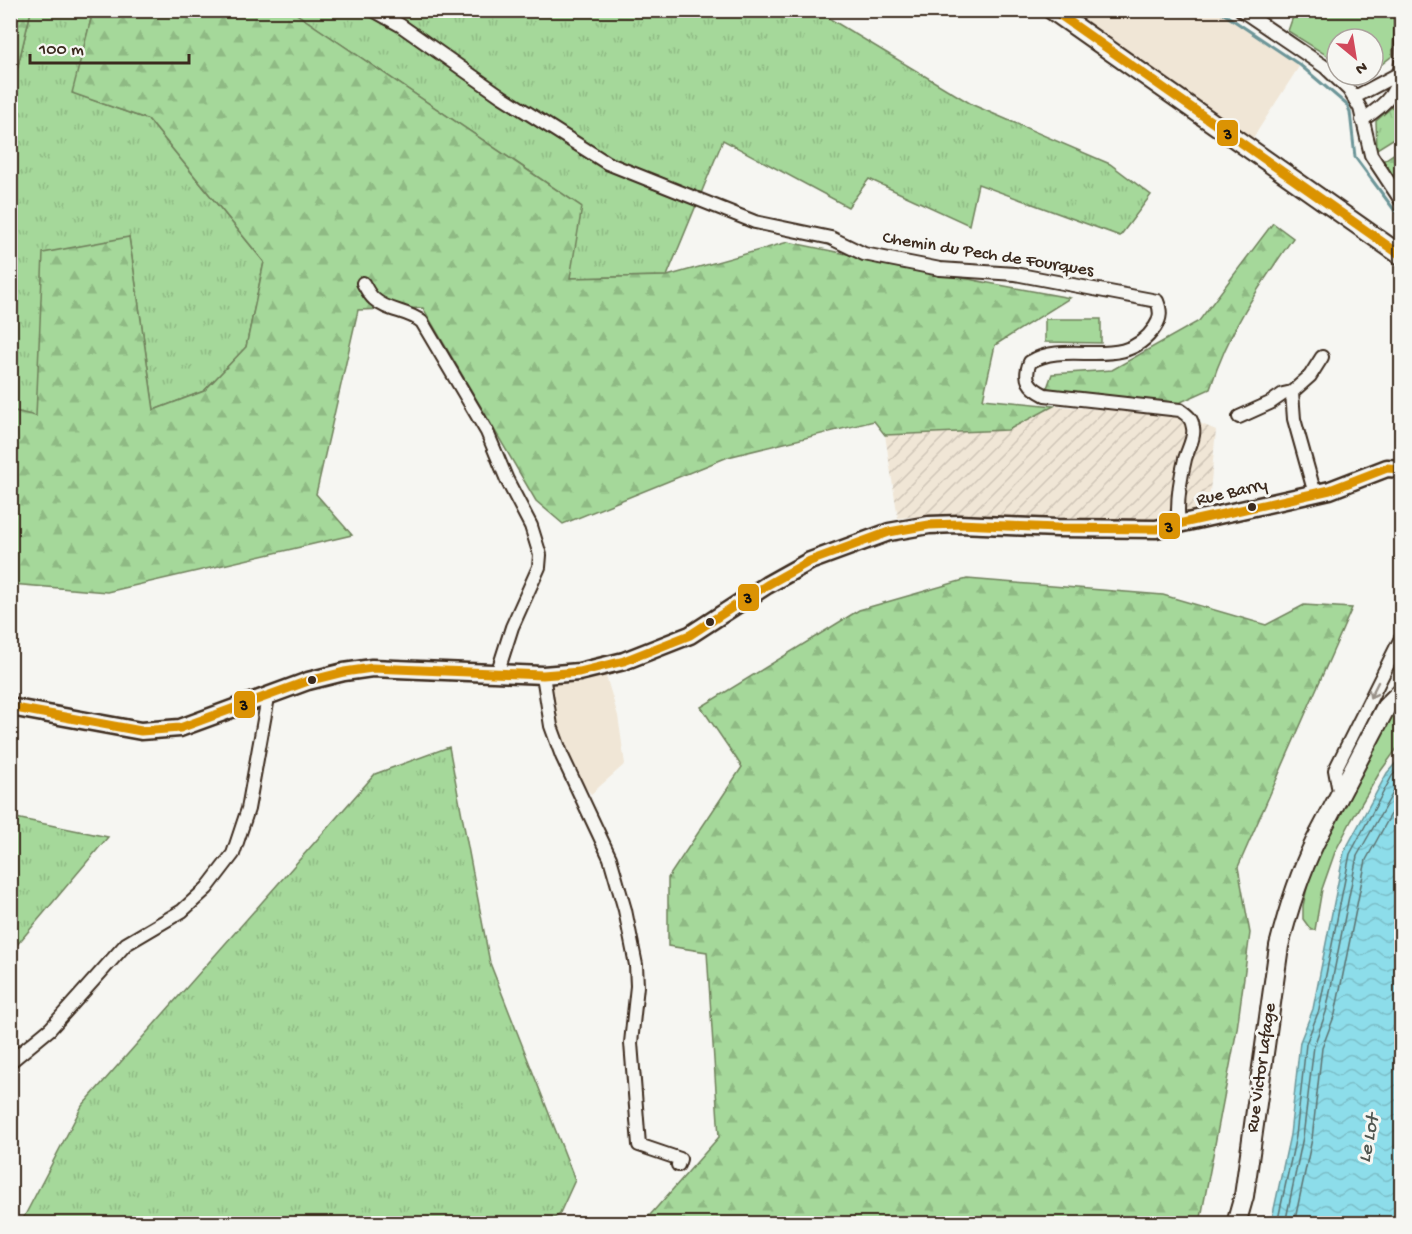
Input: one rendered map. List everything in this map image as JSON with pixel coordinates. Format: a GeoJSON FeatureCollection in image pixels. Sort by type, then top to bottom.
{"type":"FeatureCollection","features":[{"type":"Feature","properties":{"kind":"main road"},"geometry":{"type":"LineString","coordinates":[[1052,10],[1401,255]]}},
{"type":"Feature","properties":{"kind":"main road","name":"Rue Victor Lafage"},"geometry":{"type":"LineString","coordinates":[[1236,1224],[1244,1196],[1279,946],[1288,912],[1304,864],[1386,707],[1401,691]]}},
{"type":"Feature","properties":{"kind":"street","name":"Chemin du Pech de Fourques"},"geometry":{"type":"LineString","coordinates":[[373,10],[400,25],[501,96],[607,163],[755,222],[831,238],[864,254],[940,269],[1015,274],[1157,301],[1161,311],[1158,324],[1147,339],[1132,348],[1111,354],[1048,353],[1029,362],[1026,371],[1027,381],[1032,389],[1045,395],[1180,410],[1191,419],[1194,431],[1185,460],[1177,512],[1179,525]]}},
{"type":"Feature","properties":{"kind":"street"},"geometry":{"type":"LineString","coordinates":[[1241,10],[1325,67],[1355,97],[1371,155],[1401,202]]}},
{"type":"Feature","properties":{"kind":"street"},"geometry":{"type":"LineString","coordinates":[[1362,120],[1379,108],[1391,95],[1400,73],[1401,10]]}},
{"type":"Feature","properties":{"kind":"street"},"geometry":{"type":"LineString","coordinates":[[1355,97],[1400,73]]}},
{"type":"Feature","properties":{"kind":"street"},"geometry":{"type":"LineString","coordinates":[[363,283],[373,298],[387,308],[413,314],[422,322],[487,432],[507,480],[531,526],[540,555],[538,567],[515,619],[497,674]]}},
{"type":"Feature","properties":{"kind":"street"},"geometry":{"type":"LineString","coordinates":[[1239,417],[1270,403],[1283,394],[1292,392],[1310,376],[1322,357]]}},
{"type":"Feature","properties":{"kind":"street"},"geometry":{"type":"LineString","coordinates":[[1292,392],[1294,419],[1315,494]]}},
{"type":"Feature","properties":{"kind":"street","name":"Rue Barry"},"geometry":{"type":"LineString","coordinates":[[10,707],[141,731],[180,728],[309,681],[372,668],[543,675],[579,672],[647,653],[690,635],[767,585],[810,561],[889,532],[929,525],[1156,529],[1315,494],[1344,486],[1387,468],[1401,468]]}},
{"type":"Feature","properties":{"kind":"street"},"geometry":{"type":"LineString","coordinates":[[1343,791],[1338,786],[1335,770],[1401,638]]}},
{"type":"Feature","properties":{"kind":"street"},"geometry":{"type":"LineString","coordinates":[[543,675],[551,726],[562,756],[610,858],[625,910],[636,965],[637,986],[631,1043],[639,1145],[680,1159],[678,1166]]}},
{"type":"Feature","properties":{"kind":"street"},"geometry":{"type":"LineString","coordinates":[[10,1062],[50,1029],[126,944],[183,911],[207,888],[233,854],[248,809],[267,703],[266,696]]}},
{"type":"Feature","properties":{"kind":"shaded area"},"geometry":{"type":"Polygon","coordinates":[[[1069,11],[1218,11],[1300,65],[1253,138],[1069,11]]]}},
{"type":"Feature","properties":{"kind":"shaded area"},"geometry":{"type":"Polygon","coordinates":[[[1054,406],[1178,414],[1216,430],[1208,512],[1159,520],[940,515],[898,518],[885,435],[1008,430],[1054,406]]]}},
{"type":"Feature","properties":{"kind":"shaded area"},"geometry":{"type":"Polygon","coordinates":[[[606,676],[618,716],[625,764],[591,794],[585,787],[561,740],[547,692],[550,685],[606,676]]]}},
{"type":"Feature","properties":{"kind":"green space"},"geometry":{"type":"Polygon","coordinates":[[[10,11],[31,11],[11,95],[10,11]]]}},
{"type":"Feature","properties":{"kind":"green space"},"geometry":{"type":"Polygon","coordinates":[[[31,11],[93,11],[73,93],[149,120],[264,262],[246,347],[204,391],[154,410],[129,237],[36,417],[11,410],[11,95],[31,11]]]}},
{"type":"Feature","properties":{"kind":"green space"},"geometry":{"type":"Polygon","coordinates":[[[93,11],[292,11],[582,207],[570,278],[667,276],[788,242],[1070,298],[995,345],[983,399],[1054,406],[1008,430],[885,435],[874,421],[728,457],[563,524],[536,501],[423,308],[358,310],[316,494],[352,535],[107,592],[11,584],[10,410],[36,416],[43,253],[129,237],[154,410],[204,391],[246,347],[264,262],[149,120],[72,93],[93,11]]]}},
{"type":"Feature","properties":{"kind":"green space"},"geometry":{"type":"Polygon","coordinates":[[[292,11],[817,11],[973,105],[1110,164],[1151,195],[1120,236],[978,184],[969,225],[869,179],[848,207],[723,140],[667,276],[569,278],[581,206],[292,11]]]}},
{"type":"Feature","properties":{"kind":"green space"},"geometry":{"type":"Polygon","coordinates":[[[1295,11],[1396,11],[1392,56],[1385,62],[1385,27],[1325,27],[1325,54],[1288,31],[1295,11]]]}},
{"type":"Feature","properties":{"kind":"green space"},"geometry":{"type":"Polygon","coordinates":[[[1401,99],[1401,134],[1377,149],[1376,121],[1401,99]]]}},
{"type":"Feature","properties":{"kind":"green space"},"geometry":{"type":"Polygon","coordinates":[[[1401,149],[1401,183],[1398,185],[1383,161],[1401,149]]]}},
{"type":"Feature","properties":{"kind":"green space"},"geometry":{"type":"Polygon","coordinates":[[[1273,223],[1293,238],[1256,292],[1235,328],[1210,389],[1172,406],[1047,388],[1052,374],[1112,370],[1199,321],[1273,223]]]}},
{"type":"Feature","properties":{"kind":"green space"},"geometry":{"type":"Polygon","coordinates":[[[1045,319],[1101,319],[1101,343],[1045,342],[1045,319]]]}},
{"type":"Feature","properties":{"kind":"green space"},"geometry":{"type":"Polygon","coordinates":[[[967,579],[1163,595],[1266,625],[1304,605],[1352,608],[1238,867],[1250,933],[1237,1029],[1200,1223],[643,1223],[719,1137],[707,952],[668,946],[668,878],[742,767],[701,707],[859,610],[967,579]]]}},
{"type":"Feature","properties":{"kind":"green space"},"geometry":{"type":"Polygon","coordinates":[[[1401,703],[1401,743],[1380,772],[1335,852],[1322,889],[1315,930],[1311,930],[1303,919],[1303,906],[1311,869],[1393,712],[1401,703]]]}},
{"type":"Feature","properties":{"kind":"green space"},"geometry":{"type":"Polygon","coordinates":[[[449,747],[490,963],[575,1180],[559,1215],[543,1224],[21,1223],[82,1106],[375,774],[449,747]]]}},
{"type":"Feature","properties":{"kind":"green space"},"geometry":{"type":"Polygon","coordinates":[[[10,817],[108,837],[11,952],[10,817]]]}},
{"type":"Feature","properties":{"kind":"water","name":"Le Lot"},"geometry":{"type":"Polygon","coordinates":[[[1401,757],[1401,1223],[1271,1223],[1290,1135],[1300,1042],[1313,1009],[1344,852],[1387,773],[1401,757]]]}},
{"type":"Feature","properties":{"kind":"waterway"},"geometry":{"type":"LineString","coordinates":[[1218,10],[1300,65],[1347,105],[1350,112],[1355,157],[1398,215]]}},
{"type":"Feature","properties":{"kind":"transit line","name":"3"},"geometry":{"type":"LineString","coordinates":[[1053,10],[1402,256]]}},
{"type":"Feature","properties":{"kind":"transit line","name":"3"},"geometry":{"type":"LineString","coordinates":[[10,707],[141,731],[180,728],[308,681],[372,668],[543,675],[579,672],[624,661],[690,635],[767,585],[810,561],[889,532],[929,525],[959,524],[1156,529],[1330,490],[1387,468],[1402,469]]}}]}
